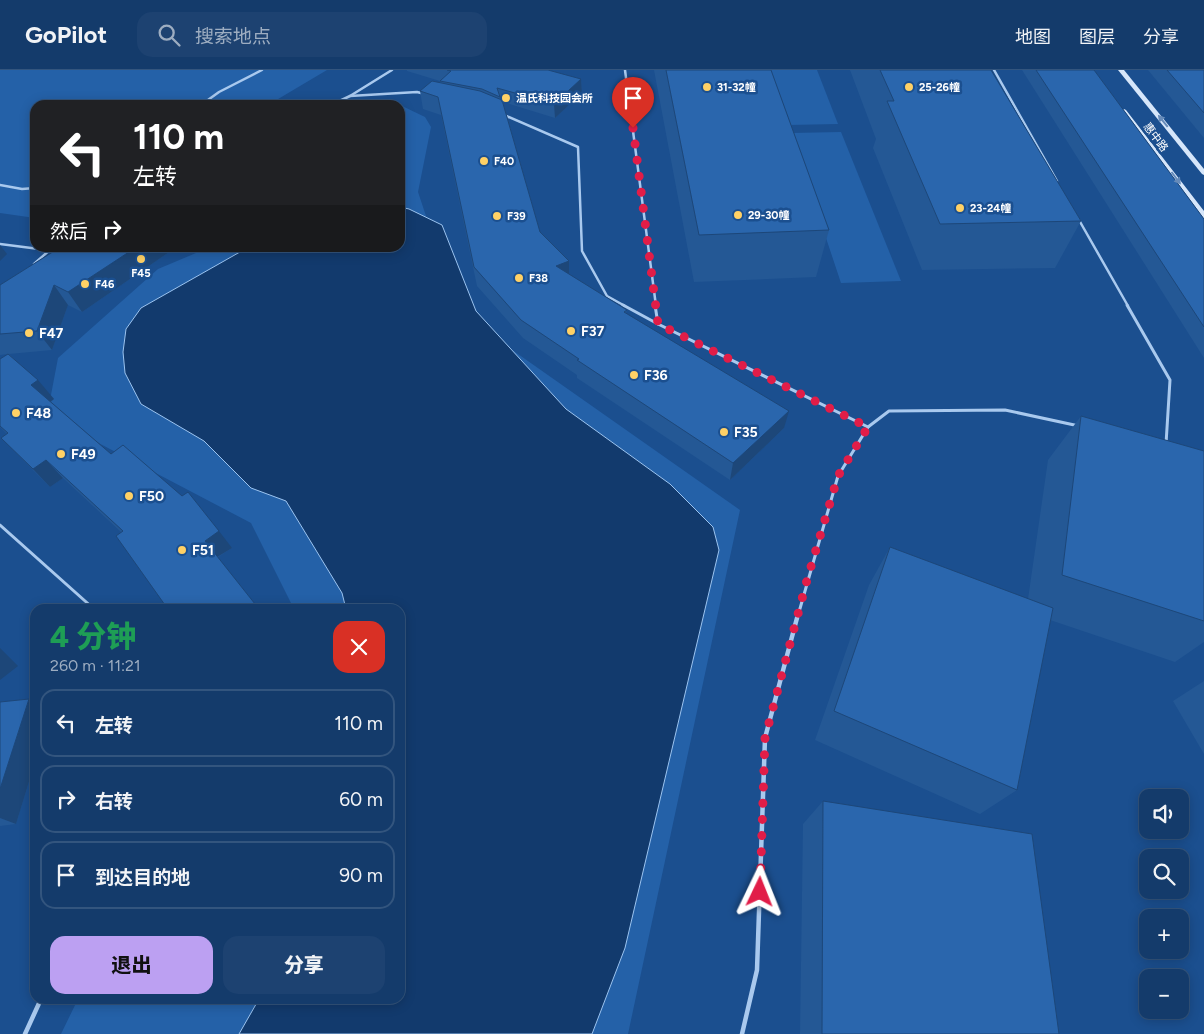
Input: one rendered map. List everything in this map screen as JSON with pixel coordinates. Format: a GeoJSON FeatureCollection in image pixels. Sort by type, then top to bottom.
{"type":"FeatureCollection","features":[{"type":"Feature","properties":{"kind":"street","name":"惠中路"},"geometry":{"type":"LineString","coordinates":[[1122,70],[1204,173]]}},
{"type":"Feature","properties":{"kind":"street","name":"惠中路"},"geometry":{"type":"LineString","coordinates":[[1122,108],[1204,216]]}},
{"type":"Feature","properties":{"kind":"lane"},"geometry":{"type":"LineString","coordinates":[[207,100],[262,70]]}},
{"type":"Feature","properties":{"kind":"lane"},"geometry":{"type":"LineString","coordinates":[[342,100],[392,70]]}},
{"type":"Feature","properties":{"kind":"lane"},"geometry":{"type":"LineString","coordinates":[[625,70],[658,324]]}},
{"type":"Feature","properties":{"kind":"lane"},"geometry":{"type":"LineString","coordinates":[[994,70],[1058,182]]}},
{"type":"Feature","properties":{"kind":"lane"},"geometry":{"type":"LineString","coordinates":[[350,96],[417,92],[426,94]]}},
{"type":"Feature","properties":{"kind":"lane"},"geometry":{"type":"LineString","coordinates":[[500,114],[578,147],[582,251],[607,296],[658,324],[868,427]]}},
{"type":"Feature","properties":{"kind":"lane"},"geometry":{"type":"LineString","coordinates":[[0,185],[22,189],[30,188]]}},
{"type":"Feature","properties":{"kind":"lane"},"geometry":{"type":"LineString","coordinates":[[1077,216],[1170,380],[1166,445]]}},
{"type":"Feature","properties":{"kind":"lane"},"geometry":{"type":"LineString","coordinates":[[0,244],[30,248]]}},
{"type":"Feature","properties":{"kind":"lane"},"geometry":{"type":"LineString","coordinates":[[34,264],[45,252]]}},
{"type":"Feature","properties":{"kind":"lane"},"geometry":{"type":"LineString","coordinates":[[742,1034],[758,970],[765,738],[807,580],[838,476],[868,427],[888,411],[1005,410],[1080,426]]}},
{"type":"Feature","properties":{"kind":"lane"},"geometry":{"type":"LineString","coordinates":[[1156,443],[1173,449]]}},
{"type":"Feature","properties":{"kind":"lane"},"geometry":{"type":"LineString","coordinates":[[0,525],[88,604]]}},
{"type":"Feature","properties":{"kind":"lane"},"geometry":{"type":"LineString","coordinates":[[25,1034],[39,1004]]}},
{"type":"Feature","properties":{"kind":"shaded area"},"geometry":{"type":"Polygon","coordinates":[[[0,70],[327,70],[276,100],[30,100],[30,217],[0,213],[0,70]]]}},
{"type":"Feature","properties":{"kind":"shaded area"},"geometry":{"type":"Polygon","coordinates":[[[770,70],[817,70],[838,124],[788,125],[770,70]]]}},
{"type":"Feature","properties":{"kind":"shaded area"},"geometry":{"type":"Polygon","coordinates":[[[405,107],[425,117],[431,127],[418,192],[458,312],[740,510],[628,1034],[61,1034],[76,1004],[405,1004],[405,604],[292,604],[251,523],[47,416],[58,358],[158,269],[198,252],[405,252],[405,107]]]}},
{"type":"Feature","properties":{"kind":"shaded area"},"geometry":{"type":"Polygon","coordinates":[[[841,132],[901,281],[841,283],[791,133],[841,132]]]}},
{"type":"Feature","properties":{"kind":"shaded area"},"geometry":{"type":"Polygon","coordinates":[[[405,208],[409,209],[442,225],[476,311],[566,409],[670,484],[713,527],[719,550],[625,948],[592,1034],[239,1034],[256,1004],[405,1004],[405,604],[345,604],[342,593],[286,501],[251,488],[204,441],[141,404],[125,373],[123,352],[126,329],[141,308],[240,252],[405,252],[405,208]]]}},
{"type":"Feature","properties":{"kind":"building"},"geometry":{"type":"Polygon","coordinates":[[[447,70],[548,70],[581,79],[554,104],[497,88],[500,97],[482,89],[440,81],[451,71],[447,70]]]}},
{"type":"Feature","properties":{"kind":"building"},"geometry":{"type":"Polygon","coordinates":[[[666,70],[771,70],[829,230],[699,235],[666,70]]]}},
{"type":"Feature","properties":{"kind":"building"},"geometry":{"type":"Polygon","coordinates":[[[880,70],[991,70],[1081,221],[940,224],[887,101],[894,101],[880,70]]]}},
{"type":"Feature","properties":{"kind":"building"},"geometry":{"type":"Polygon","coordinates":[[[1036,70],[1094,70],[1204,219],[1204,327],[1036,70]]]}},
{"type":"Feature","properties":{"kind":"building"},"geometry":{"type":"Polygon","coordinates":[[[1167,70],[1204,70],[1204,113],[1167,70]]]}},
{"type":"Feature","properties":{"kind":"building"},"geometry":{"type":"Polygon","coordinates":[[[432,81],[480,91],[502,100],[540,232],[569,261],[556,266],[627,310],[624,312],[789,411],[733,463],[577,360],[579,359],[521,320],[474,267],[438,97],[420,91],[432,81]]]}},
{"type":"Feature","properties":{"kind":"building"},"geometry":{"type":"Polygon","coordinates":[[[53,252],[129,252],[68,292],[54,285],[37,331],[0,334],[0,285],[53,252]]]}},
{"type":"Feature","properties":{"kind":"building"},"geometry":{"type":"Polygon","coordinates":[[[8,354],[38,380],[31,385],[111,454],[123,445],[182,496],[188,492],[219,531],[205,541],[255,604],[164,604],[116,536],[123,531],[46,460],[33,469],[1,438],[8,433],[0,426],[0,359],[8,354]]]}},
{"type":"Feature","properties":{"kind":"building"},"geometry":{"type":"Polygon","coordinates":[[[1081,416],[1204,451],[1204,621],[1062,575],[1081,416]]]}},
{"type":"Feature","properties":{"kind":"building"},"geometry":{"type":"Polygon","coordinates":[[[890,547],[1053,608],[1017,790],[834,711],[890,547]]]}},
{"type":"Feature","properties":{"kind":"building"},"geometry":{"type":"Polygon","coordinates":[[[29,699],[0,789],[0,702],[29,699]]]}},
{"type":"Feature","properties":{"kind":"building"},"geometry":{"type":"Polygon","coordinates":[[[823,801],[1032,834],[1059,1034],[822,1034],[823,801]]]}},
{"type":"Feature","properties":{"kind":"place","name":"31-32幢"},"geometry":{"type":"Point","coordinates":[707,87]}},
{"type":"Feature","properties":{"kind":"place","name":"25-26幢"},"geometry":{"type":"Point","coordinates":[909,87]}},
{"type":"Feature","properties":{"kind":"place","name":"温氏科技园会所"},"geometry":{"type":"Point","coordinates":[506,98]}},
{"type":"Feature","properties":{"kind":"place","name":"F40"},"geometry":{"type":"Point","coordinates":[484,161]}},
{"type":"Feature","properties":{"kind":"place","name":"23-24幢"},"geometry":{"type":"Point","coordinates":[960,208]}},
{"type":"Feature","properties":{"kind":"place","name":"29-30幢"},"geometry":{"type":"Point","coordinates":[738,215]}},
{"type":"Feature","properties":{"kind":"place","name":"F39"},"geometry":{"type":"Point","coordinates":[497,216]}},
{"type":"Feature","properties":{"kind":"place","name":"F45"},"geometry":{"type":"Point","coordinates":[141,259]}},
{"type":"Feature","properties":{"kind":"place","name":"F38"},"geometry":{"type":"Point","coordinates":[519,278]}},
{"type":"Feature","properties":{"kind":"place","name":"F46"},"geometry":{"type":"Point","coordinates":[85,284]}},
{"type":"Feature","properties":{"kind":"place","name":"F37"},"geometry":{"type":"Point","coordinates":[571,331]}},
{"type":"Feature","properties":{"kind":"place","name":"F47"},"geometry":{"type":"Point","coordinates":[29,333]}},
{"type":"Feature","properties":{"kind":"place","name":"F36"},"geometry":{"type":"Point","coordinates":[634,375]}},
{"type":"Feature","properties":{"kind":"place","name":"F48"},"geometry":{"type":"Point","coordinates":[16,413]}},
{"type":"Feature","properties":{"kind":"place","name":"F35"},"geometry":{"type":"Point","coordinates":[724,432]}},
{"type":"Feature","properties":{"kind":"place","name":"F49"},"geometry":{"type":"Point","coordinates":[61,454]}},
{"type":"Feature","properties":{"kind":"place","name":"F50"},"geometry":{"type":"Point","coordinates":[129,496]}},
{"type":"Feature","properties":{"kind":"place","name":"F51"},"geometry":{"type":"Point","coordinates":[182,550]}},
{"type":"Feature","properties":{"kind":"route"},"geometry":{"type":"LineString","coordinates":[[633,128],[658,324],[868,427],[838,476],[807,580],[765,738],[760,892]]}}]}
